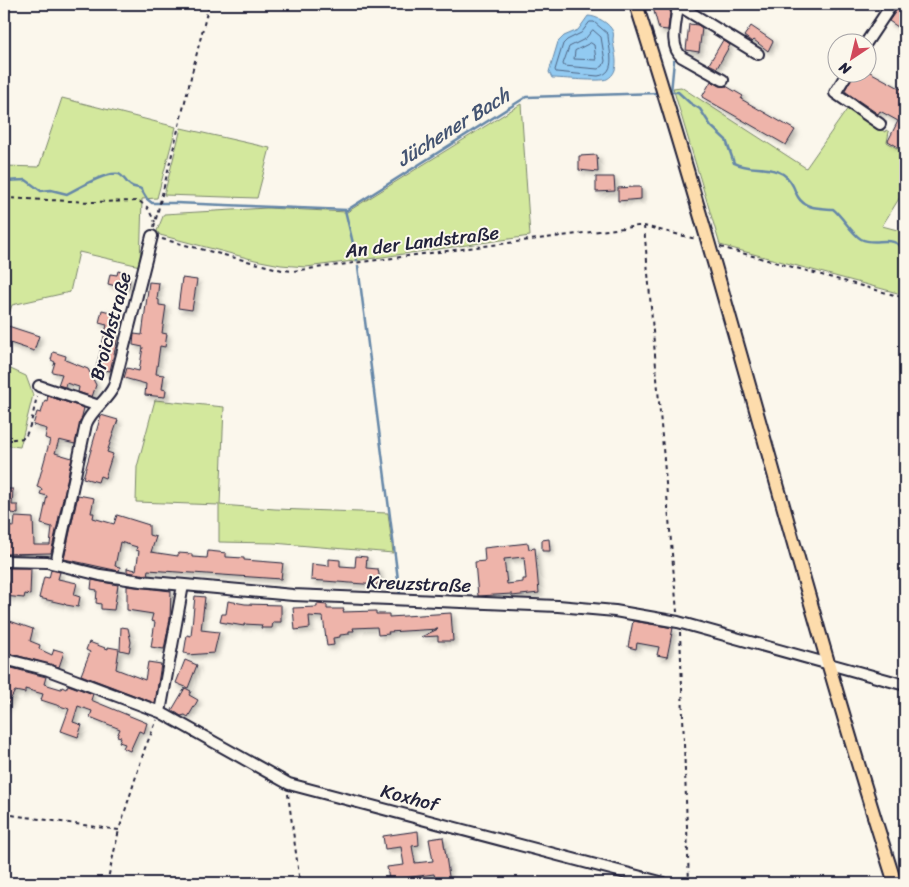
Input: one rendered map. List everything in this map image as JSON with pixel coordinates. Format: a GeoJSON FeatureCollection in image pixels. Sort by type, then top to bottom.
{"type":"FeatureCollection","features":[{"type":"Feature","properties":{"kind":"main road"},"geometry":{"type":"LineString","coordinates":[[636,4],[669,108],[704,242],[895,883]]}},
{"type":"Feature","properties":{"kind":"street"},"geometry":{"type":"LineString","coordinates":[[873,32],[892,4]]}},
{"type":"Feature","properties":{"kind":"street"},"geometry":{"type":"LineString","coordinates":[[723,80],[676,52],[674,44],[680,6],[758,54]]}},
{"type":"Feature","properties":{"kind":"street"},"geometry":{"type":"LineString","coordinates":[[842,82],[835,93],[880,124]]}},
{"type":"Feature","properties":{"kind":"street","name":"Broichstraße"},"geometry":{"type":"LineString","coordinates":[[56,564],[86,424],[98,406],[110,394],[115,383],[152,236]]}},
{"type":"Feature","properties":{"kind":"street"},"geometry":{"type":"LineString","coordinates":[[40,386],[98,406]]}},
{"type":"Feature","properties":{"kind":"street","name":"Kreuzstraße"},"geometry":{"type":"LineString","coordinates":[[4,561],[38,561],[114,577],[184,585],[334,597],[558,606],[615,611],[679,622],[905,685]]}},
{"type":"Feature","properties":{"kind":"street"},"geometry":{"type":"LineString","coordinates":[[160,712],[184,585]]}},
{"type":"Feature","properties":{"kind":"street","name":"Koxhof"},"geometry":{"type":"LineString","coordinates":[[4,659],[48,670],[160,712],[287,783],[664,883]]}},
{"type":"Feature","properties":{"kind":"path"},"geometry":{"type":"LineString","coordinates":[[4,198],[92,202],[137,201],[142,202],[147,207],[155,222],[209,4]]}},
{"type":"Feature","properties":{"kind":"path"},"geometry":{"type":"LineString","coordinates":[[644,226],[679,622],[689,883]]}},
{"type":"Feature","properties":{"kind":"path","name":"An der Landstraße"},"geometry":{"type":"LineString","coordinates":[[152,236],[282,270],[293,271],[644,226],[905,298]]}},
{"type":"Feature","properties":{"kind":"path"},"geometry":{"type":"LineString","coordinates":[[4,440],[25,438],[31,423],[40,386]]}},
{"type":"Feature","properties":{"kind":"path"},"geometry":{"type":"LineString","coordinates":[[107,883],[119,830],[144,748],[160,712]]}},
{"type":"Feature","properties":{"kind":"path"},"geometry":{"type":"LineString","coordinates":[[287,783],[300,883]]}},
{"type":"Feature","properties":{"kind":"path"},"geometry":{"type":"LineString","coordinates":[[4,814],[119,830]]}},
{"type":"Feature","properties":{"kind":"green space"},"geometry":{"type":"Polygon","coordinates":[[[681,87],[806,168],[848,108],[885,132],[886,130],[889,132],[887,142],[905,153],[905,189],[882,226],[905,232],[905,295],[720,245],[673,88],[681,87]]]}},
{"type":"Feature","properties":{"kind":"green space"},"geometry":{"type":"Polygon","coordinates":[[[62,98],[176,127],[157,198],[142,199],[140,266],[79,252],[70,292],[12,305],[4,329],[4,166],[39,167],[62,98]]]}},
{"type":"Feature","properties":{"kind":"green space"},"geometry":{"type":"Polygon","coordinates":[[[521,104],[530,236],[306,267],[255,260],[160,235],[157,231],[164,214],[267,208],[347,212],[521,104]]]}},
{"type":"Feature","properties":{"kind":"green space"},"geometry":{"type":"Polygon","coordinates":[[[181,128],[270,148],[257,198],[164,195],[181,128]]]}},
{"type":"Feature","properties":{"kind":"green space"},"geometry":{"type":"Polygon","coordinates":[[[4,366],[26,376],[33,395],[20,447],[4,445],[4,366]]]}},
{"type":"Feature","properties":{"kind":"green space"},"geometry":{"type":"Polygon","coordinates":[[[155,400],[224,407],[220,505],[388,513],[393,553],[273,543],[219,542],[219,505],[136,502],[137,467],[155,400]]]}},
{"type":"Feature","properties":{"kind":"water"},"geometry":{"type":"Polygon","coordinates":[[[588,16],[602,21],[613,32],[616,66],[612,76],[603,80],[552,78],[549,72],[558,42],[564,36],[578,30],[588,16]]]}},
{"type":"Feature","properties":{"kind":"building"},"geometry":{"type":"Polygon","coordinates":[[[652,4],[671,4],[668,30],[659,29],[652,4]]]}},
{"type":"Feature","properties":{"kind":"building"},"geometry":{"type":"Polygon","coordinates":[[[901,4],[905,4],[905,16],[898,27],[889,21],[901,4]]]}},
{"type":"Feature","properties":{"kind":"building"},"geometry":{"type":"Polygon","coordinates":[[[689,24],[698,25],[702,28],[699,52],[686,50],[689,24]]]}},
{"type":"Feature","properties":{"kind":"building"},"geometry":{"type":"Polygon","coordinates":[[[751,26],[773,41],[768,51],[754,40],[752,42],[744,36],[751,26]]]}},
{"type":"Feature","properties":{"kind":"building"},"geometry":{"type":"Polygon","coordinates":[[[723,40],[730,45],[717,68],[709,64],[723,40]]]}},
{"type":"Feature","properties":{"kind":"building"},"geometry":{"type":"Polygon","coordinates":[[[876,75],[905,91],[905,151],[888,141],[898,121],[880,111],[878,114],[845,90],[849,82],[876,82],[876,75]]]}},
{"type":"Feature","properties":{"kind":"building"},"geometry":{"type":"Polygon","coordinates":[[[711,81],[720,86],[726,86],[743,96],[741,99],[795,130],[786,145],[702,97],[711,81]]]}},
{"type":"Feature","properties":{"kind":"building"},"geometry":{"type":"Polygon","coordinates":[[[597,155],[598,172],[579,170],[579,156],[597,155]]]}},
{"type":"Feature","properties":{"kind":"building"},"geometry":{"type":"Polygon","coordinates":[[[596,177],[614,177],[615,191],[596,192],[596,177]]]}},
{"type":"Feature","properties":{"kind":"building"},"geometry":{"type":"Polygon","coordinates":[[[641,187],[641,199],[618,201],[618,188],[641,187]]]}},
{"type":"Feature","properties":{"kind":"building"},"geometry":{"type":"Polygon","coordinates":[[[118,271],[126,273],[125,277],[130,279],[128,289],[108,284],[110,274],[117,275],[118,271]]]}},
{"type":"Feature","properties":{"kind":"building"},"geometry":{"type":"Polygon","coordinates":[[[182,278],[197,280],[192,310],[178,308],[182,278]]]}},
{"type":"Feature","properties":{"kind":"building"},"geometry":{"type":"Polygon","coordinates":[[[149,282],[159,283],[157,299],[159,300],[159,305],[166,306],[162,333],[167,334],[165,347],[160,346],[156,374],[164,375],[162,389],[166,390],[165,397],[145,395],[146,384],[124,378],[127,368],[139,371],[143,347],[133,345],[134,334],[142,335],[149,282]]]}},
{"type":"Feature","properties":{"kind":"building"},"geometry":{"type":"Polygon","coordinates":[[[102,310],[119,314],[114,336],[118,337],[110,371],[96,368],[107,325],[99,323],[102,310]]]}},
{"type":"Feature","properties":{"kind":"building"},"geometry":{"type":"Polygon","coordinates":[[[5,325],[39,336],[34,351],[4,341],[5,325]]]}},
{"type":"Feature","properties":{"kind":"building"},"geometry":{"type":"Polygon","coordinates":[[[53,352],[66,356],[65,360],[88,369],[96,385],[92,397],[78,392],[79,387],[66,383],[65,387],[58,385],[62,374],[52,372],[55,362],[51,360],[53,352]]]}},
{"type":"Feature","properties":{"kind":"building"},"geometry":{"type":"Polygon","coordinates":[[[48,396],[84,408],[75,444],[59,440],[55,453],[72,458],[51,553],[4,554],[4,526],[14,527],[15,517],[33,518],[34,545],[50,545],[52,527],[41,524],[47,496],[40,494],[42,489],[37,487],[50,440],[45,438],[47,429],[33,425],[37,412],[41,413],[48,396]]]}},
{"type":"Feature","properties":{"kind":"building"},"geometry":{"type":"Polygon","coordinates":[[[101,415],[118,420],[107,452],[113,454],[105,478],[100,476],[98,482],[83,478],[101,415]]]}},
{"type":"Feature","properties":{"kind":"building"},"geometry":{"type":"Polygon","coordinates":[[[4,489],[13,489],[12,505],[18,505],[18,514],[6,512],[6,507],[4,507],[4,489]]]}},
{"type":"Feature","properties":{"kind":"building"},"geometry":{"type":"Polygon","coordinates":[[[78,495],[94,498],[91,513],[94,513],[93,518],[114,524],[117,515],[149,525],[149,535],[156,537],[151,552],[178,556],[178,553],[192,554],[192,557],[207,558],[208,551],[226,553],[226,557],[244,558],[244,560],[283,563],[281,579],[148,570],[147,575],[127,572],[127,568],[136,570],[139,551],[136,550],[137,547],[120,542],[115,566],[120,567],[119,571],[64,559],[78,495]]]}},
{"type":"Feature","properties":{"kind":"building"},"geometry":{"type":"Polygon","coordinates":[[[549,539],[550,551],[542,551],[542,540],[549,539]]]}},
{"type":"Feature","properties":{"kind":"building"},"geometry":{"type":"Polygon","coordinates":[[[528,543],[529,549],[535,548],[539,593],[512,596],[512,594],[478,596],[475,562],[485,561],[484,548],[528,543]],[[524,557],[504,559],[507,584],[523,582],[523,579],[526,579],[524,557]]]}},
{"type":"Feature","properties":{"kind":"building"},"geometry":{"type":"Polygon","coordinates":[[[356,556],[367,557],[366,568],[378,569],[380,580],[377,585],[311,580],[312,564],[329,566],[329,559],[340,560],[340,566],[355,567],[356,556]]]}},
{"type":"Feature","properties":{"kind":"building"},"geometry":{"type":"Polygon","coordinates":[[[9,568],[31,568],[30,595],[25,594],[24,598],[4,596],[4,584],[9,583],[9,568]]]}},
{"type":"Feature","properties":{"kind":"building"},"geometry":{"type":"Polygon","coordinates":[[[51,570],[60,572],[58,579],[77,583],[74,595],[80,597],[78,607],[39,598],[44,577],[49,578],[51,570]]]}},
{"type":"Feature","properties":{"kind":"building"},"geometry":{"type":"Polygon","coordinates":[[[92,580],[118,585],[114,610],[101,609],[101,604],[96,603],[97,590],[91,589],[92,580]]]}},
{"type":"Feature","properties":{"kind":"building"},"geometry":{"type":"Polygon","coordinates":[[[127,586],[171,591],[170,619],[164,649],[151,647],[155,622],[151,621],[153,614],[127,610],[127,586]]]}},
{"type":"Feature","properties":{"kind":"building"},"geometry":{"type":"Polygon","coordinates":[[[195,596],[205,597],[201,630],[219,632],[214,653],[187,655],[184,653],[187,635],[191,636],[195,596]]]}},
{"type":"Feature","properties":{"kind":"building"},"geometry":{"type":"Polygon","coordinates":[[[228,601],[245,604],[281,605],[281,622],[273,622],[272,628],[261,628],[262,625],[244,624],[244,626],[220,622],[222,614],[226,614],[228,601]]]}},
{"type":"Feature","properties":{"kind":"building"},"geometry":{"type":"Polygon","coordinates":[[[317,604],[327,605],[327,609],[344,609],[343,612],[376,611],[376,614],[389,614],[389,617],[451,613],[453,641],[438,641],[438,636],[421,637],[438,629],[388,632],[389,634],[378,635],[377,627],[353,628],[354,631],[349,631],[349,634],[333,638],[334,645],[327,646],[323,617],[309,616],[310,628],[295,630],[293,608],[317,607],[317,604]]]}},
{"type":"Feature","properties":{"kind":"building"},"geometry":{"type":"Polygon","coordinates":[[[4,619],[33,629],[30,641],[40,645],[39,649],[52,655],[54,649],[64,652],[59,667],[4,652],[4,619]]]}},
{"type":"Feature","properties":{"kind":"building"},"geometry":{"type":"Polygon","coordinates":[[[633,621],[673,628],[667,657],[657,655],[659,647],[637,643],[636,649],[628,647],[633,621]]]}},
{"type":"Feature","properties":{"kind":"building"},"geometry":{"type":"Polygon","coordinates":[[[121,627],[128,628],[131,642],[129,652],[120,650],[121,627]]]}},
{"type":"Feature","properties":{"kind":"building"},"geometry":{"type":"Polygon","coordinates":[[[89,642],[108,649],[108,647],[119,649],[116,669],[145,680],[148,662],[161,664],[155,703],[81,675],[90,652],[86,650],[89,642]]]}},
{"type":"Feature","properties":{"kind":"building"},"geometry":{"type":"Polygon","coordinates":[[[185,660],[197,665],[188,688],[176,683],[185,660]]]}},
{"type":"Feature","properties":{"kind":"building"},"geometry":{"type":"Polygon","coordinates":[[[4,666],[46,677],[44,684],[61,689],[62,687],[66,689],[68,685],[93,694],[91,700],[147,723],[144,733],[139,731],[130,751],[123,748],[125,744],[119,742],[121,737],[117,736],[120,729],[90,717],[92,711],[78,706],[73,722],[82,725],[78,737],[61,731],[69,709],[41,700],[43,694],[25,689],[25,693],[15,691],[4,711],[4,666]]]}},
{"type":"Feature","properties":{"kind":"building"},"geometry":{"type":"Polygon","coordinates":[[[185,688],[191,691],[189,695],[198,700],[188,717],[185,715],[181,716],[172,710],[185,688]]]}},
{"type":"Feature","properties":{"kind":"building"},"geometry":{"type":"Polygon","coordinates":[[[418,831],[419,845],[412,846],[415,863],[433,861],[429,839],[443,837],[450,883],[436,883],[434,874],[389,880],[387,867],[404,865],[401,847],[385,849],[383,836],[418,831]]]}},
{"type":"Feature","properties":{"kind":"waterway"},"geometry":{"type":"LineString","coordinates":[[671,92],[674,61]]}},
{"type":"Feature","properties":{"kind":"waterway","name":"Jüchener Bach"},"geometry":{"type":"LineString","coordinates":[[667,92],[678,92],[700,109],[711,126],[726,140],[734,163],[746,167],[777,171],[783,174],[790,181],[798,197],[805,204],[813,207],[833,209],[861,239],[873,242],[890,241],[900,246],[905,252]]}},
{"type":"Feature","properties":{"kind":"waterway","name":"Jüchener Bach"},"geometry":{"type":"LineString","coordinates":[[4,181],[26,180],[41,191],[51,190],[67,194],[100,177],[119,174],[131,186],[141,189],[152,203],[347,210],[526,97],[659,93]]}},
{"type":"Feature","properties":{"kind":"waterway"},"geometry":{"type":"LineString","coordinates":[[345,210],[357,260]]}},
{"type":"Feature","properties":{"kind":"waterway"},"geometry":{"type":"LineString","coordinates":[[358,266],[400,595]]}}]}
